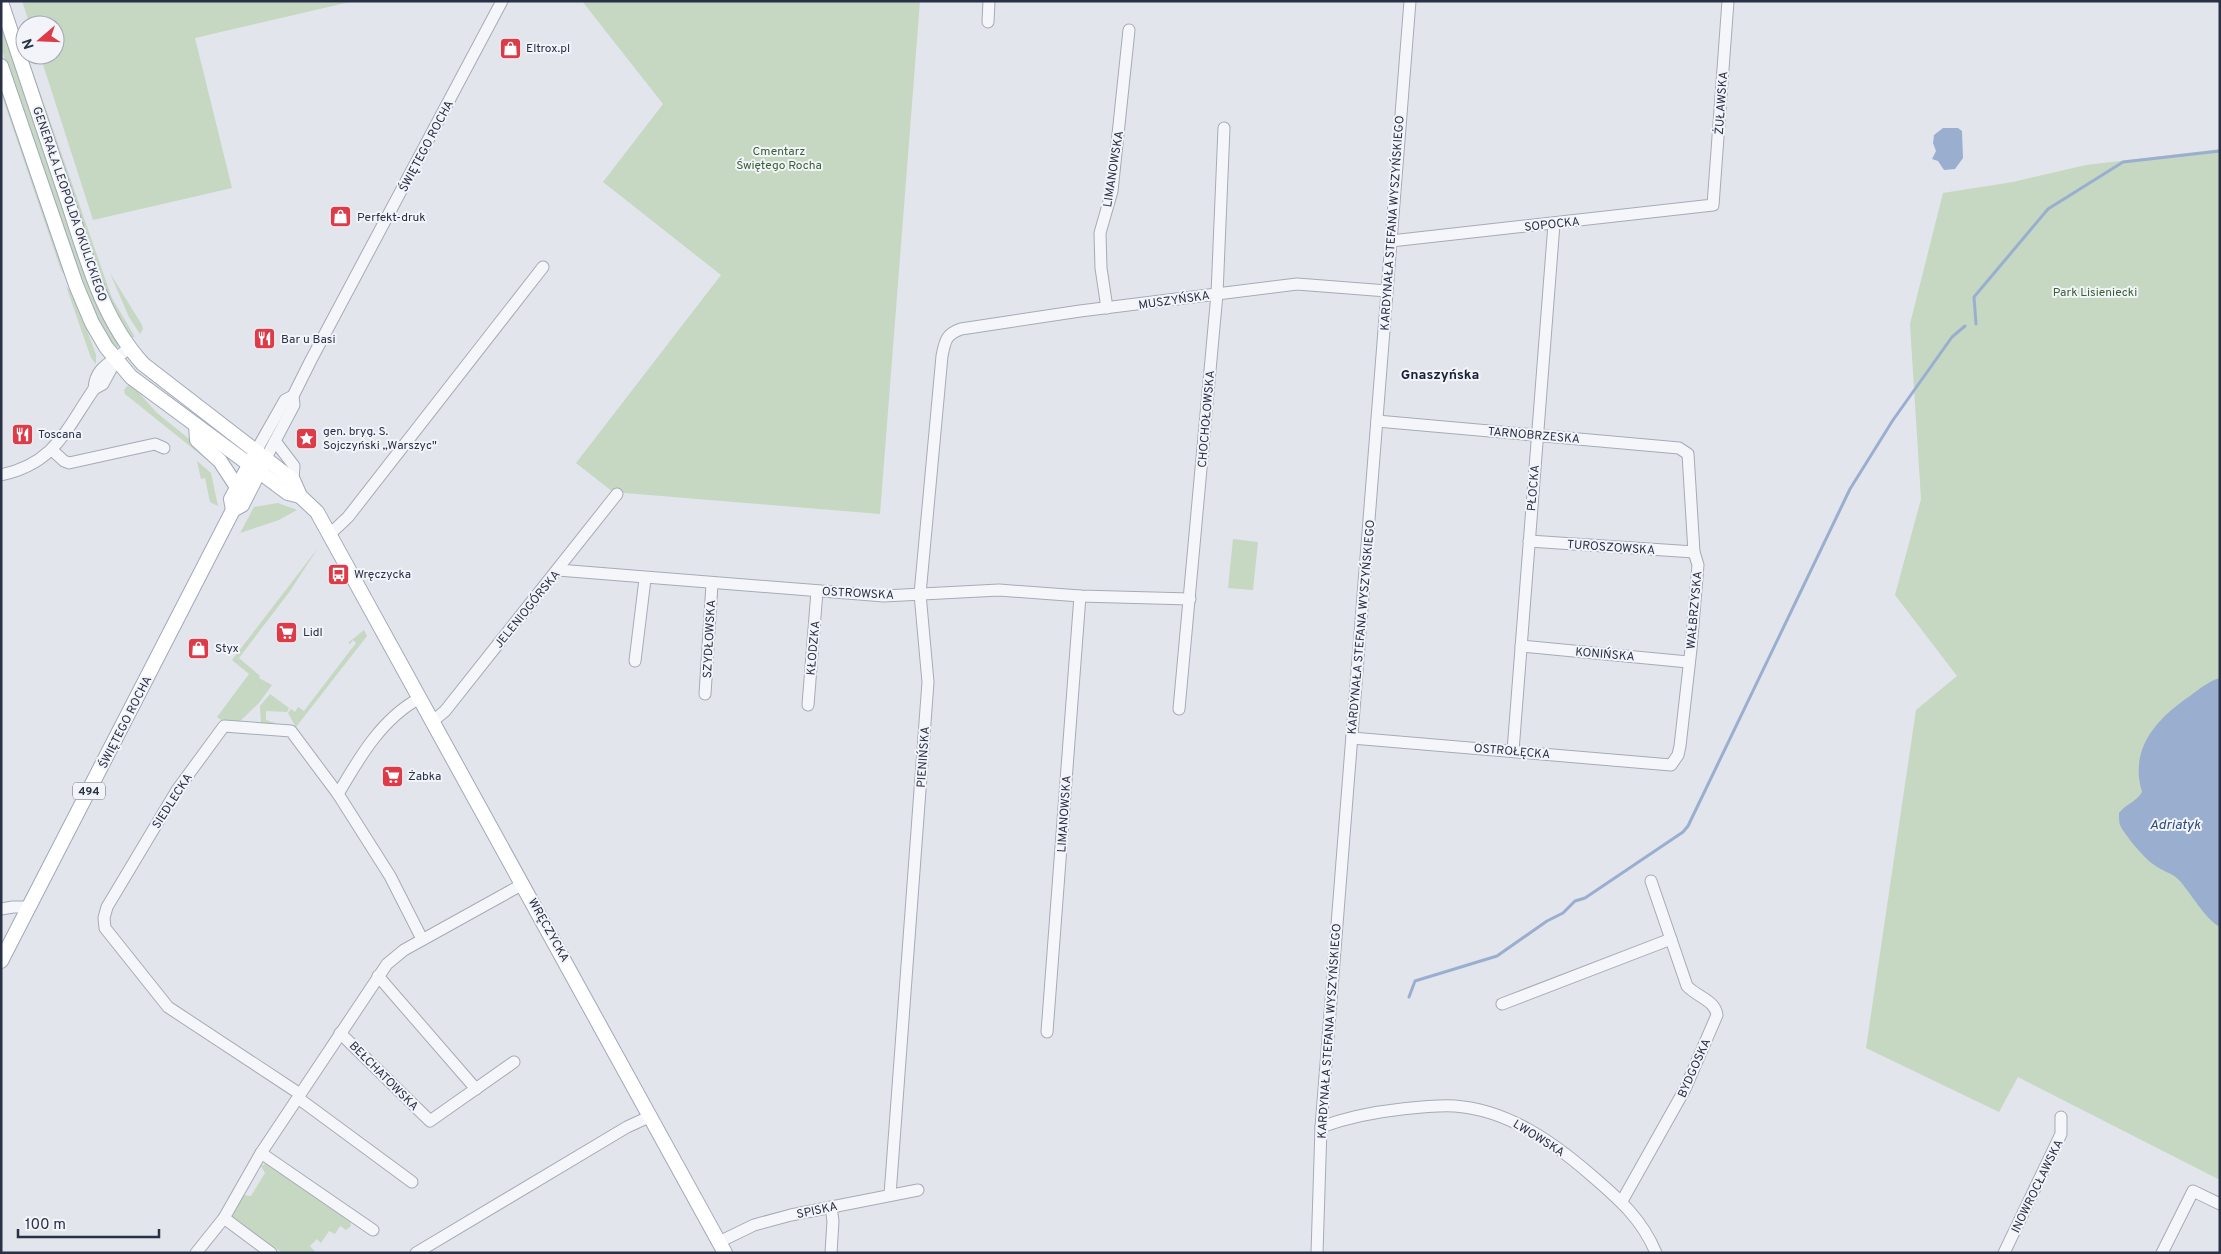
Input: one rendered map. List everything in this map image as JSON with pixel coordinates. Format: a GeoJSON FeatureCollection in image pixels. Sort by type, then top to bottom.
{"type":"FeatureCollection","features":[{"type":"Feature","properties":{"kind":"main road","name":"GENERAŁA LEOPOLDA OKULICKIEGO"},"geometry":{"type":"LineString","coordinates":[[1,2],[101,298],[129,348],[143,364],[261,454]]}},
{"type":"Feature","properties":{"kind":"main road","name":"GENERAŁA LEOPOLDA OKULICKIEGO"},"geometry":{"type":"LineString","coordinates":[[1,66],[76,285],[92,323],[116,360],[131,377],[254,467]]}},
{"type":"Feature","properties":{"kind":"main road"},"geometry":{"type":"LineString","coordinates":[[196,425],[197,440],[220,461],[237,487]]}},
{"type":"Feature","properties":{"kind":"main road","name":"ŚWIĘTEGO ROCHA"},"geometry":{"type":"LineString","coordinates":[[1,961],[233,510],[242,505],[254,467],[261,454]]}},
{"type":"Feature","properties":{"kind":"main road"},"geometry":{"type":"LineString","coordinates":[[261,454],[294,480]]}},
{"type":"Feature","properties":{"kind":"main road","name":"WRĘCZYCKA"},"geometry":{"type":"LineString","coordinates":[[254,467],[288,493],[300,496]]}},
{"type":"Feature","properties":{"kind":"main road","name":"ŚWIĘTEGO ROCHA"},"geometry":{"type":"LineString","coordinates":[[233,510],[231,498],[237,487],[254,467]]}},
{"type":"Feature","properties":{"kind":"main road","name":"WRĘCZYCKA"},"geometry":{"type":"LineString","coordinates":[[294,480],[300,496],[317,512],[722,1247]]}},
{"type":"Feature","properties":{"kind":"street","name":"ŚWIĘTEGO ROCHA"},"geometry":{"type":"LineString","coordinates":[[261,454],[275,441],[294,405],[293,396],[502,1]]}},
{"type":"Feature","properties":{"kind":"street"},"geometry":{"type":"LineString","coordinates":[[988,1],[988,22]]}},
{"type":"Feature","properties":{"kind":"street","name":"KARDYNAŁA STEFANA WYSZYŃSKIEGO"},"geometry":{"type":"LineString","coordinates":[[1317,1253],[1321,1127],[1410,1]]}},
{"type":"Feature","properties":{"kind":"street","name":"ŻUŁAWSKA"},"geometry":{"type":"LineString","coordinates":[[1713,205],[1728,1]]}},
{"type":"Feature","properties":{"kind":"street","name":"LIMANOWSKA"},"geometry":{"type":"LineString","coordinates":[[1107,308],[1101,262],[1100,233],[1112,191],[1129,30]]}},
{"type":"Feature","properties":{"kind":"street","name":"CHOCHOŁOWSKA"},"geometry":{"type":"LineString","coordinates":[[1179,709],[1217,294],[1224,128]]}},
{"type":"Feature","properties":{"kind":"street","name":"SOPOCKA"},"geometry":{"type":"LineString","coordinates":[[1391,241],[1713,205]]}},
{"type":"Feature","properties":{"kind":"street","name":"PŁOCKA"},"geometry":{"type":"LineString","coordinates":[[1512,751],[1554,224]]}},
{"type":"Feature","properties":{"kind":"street"},"geometry":{"type":"LineString","coordinates":[[329,534],[348,517],[543,266]]}},
{"type":"Feature","properties":{"kind":"street","name":"MUSZYŃSKA"},"geometry":{"type":"LineString","coordinates":[[961,329],[1297,284],[1387,291]]}},
{"type":"Feature","properties":{"kind":"street","name":"PIENIŃSKA"},"geometry":{"type":"LineString","coordinates":[[890,1195],[928,682],[920,594],[942,356],[946,337],[952,332],[961,329]]}},
{"type":"Feature","properties":{"kind":"street"},"geometry":{"type":"LineString","coordinates":[[1,476],[33,466],[52,450],[94,389],[103,384],[116,360],[129,348]]}},
{"type":"Feature","properties":{"kind":"street","name":"ŚWIĘTEGO ROCHA"},"geometry":{"type":"LineString","coordinates":[[261,454],[285,400],[293,396]]}},
{"type":"Feature","properties":{"kind":"street","name":"TARNOBRZESKA"},"geometry":{"type":"LineString","coordinates":[[1377,421],[1679,448],[1688,454]]}},
{"type":"Feature","properties":{"kind":"street"},"geometry":{"type":"LineString","coordinates":[[275,441],[294,466],[294,480]]}},
{"type":"Feature","properties":{"kind":"street"},"geometry":{"type":"LineString","coordinates":[[52,450],[64,461],[69,462],[155,444],[164,448]]}},
{"type":"Feature","properties":{"kind":"street","name":"WAŁBRZYSKA"},"geometry":{"type":"LineString","coordinates":[[1671,765],[1678,755],[1680,746],[1698,565],[1694,552],[1688,454]]}},
{"type":"Feature","properties":{"kind":"street","name":"JELENIOGÓRSKA"},"geometry":{"type":"LineString","coordinates":[[433,721],[440,717],[617,494]]}},
{"type":"Feature","properties":{"kind":"street","name":"TUROSZOWSKA"},"geometry":{"type":"LineString","coordinates":[[1529,541],[1694,552]]}},
{"type":"Feature","properties":{"kind":"street","name":"OSTROWSKA"},"geometry":{"type":"LineString","coordinates":[[558,570],[645,579],[884,596],[1000,590],[1080,596],[1190,599]]}},
{"type":"Feature","properties":{"kind":"street"},"geometry":{"type":"LineString","coordinates":[[634,661],[645,579]]}},
{"type":"Feature","properties":{"kind":"street","name":"SZYDŁOWSKA"},"geometry":{"type":"LineString","coordinates":[[706,694],[712,584]]}},
{"type":"Feature","properties":{"kind":"street","name":"KŁODZKA"},"geometry":{"type":"LineString","coordinates":[[808,705],[818,592]]}},
{"type":"Feature","properties":{"kind":"street","name":"LIMANOWSKA"},"geometry":{"type":"LineString","coordinates":[[1048,1032],[1080,596]]}},
{"type":"Feature","properties":{"kind":"street","name":"KONIŃSKA"},"geometry":{"type":"LineString","coordinates":[[1521,646],[1688,662]]}},
{"type":"Feature","properties":{"kind":"street"},"geometry":{"type":"LineString","coordinates":[[338,794],[362,754],[398,713],[420,698]]}},
{"type":"Feature","properties":{"kind":"street","name":"SIEDLECKA"},"geometry":{"type":"LineString","coordinates":[[299,1096],[168,1007],[105,928],[104,918],[107,907],[177,790],[224,726],[291,731],[338,794],[390,876],[422,939]]}},
{"type":"Feature","properties":{"kind":"street","name":"OSTROŁĘCKA"},"geometry":{"type":"LineString","coordinates":[[1352,738],[1671,765]]}},
{"type":"Feature","properties":{"kind":"street","name":"BYDGOSKA"},"geometry":{"type":"LineString","coordinates":[[1622,1201],[1685,1089],[1717,1015],[1716,1007],[1712,1003],[1693,992],[1687,986],[1651,881]]}},
{"type":"Feature","properties":{"kind":"street","name":"BEŁCHATOWSKA"},"geometry":{"type":"LineString","coordinates":[[196,1253],[224,1218],[262,1153],[378,976],[395,957],[422,939],[523,884]]}},
{"type":"Feature","properties":{"kind":"street"},"geometry":{"type":"LineString","coordinates":[[1,910],[13,907],[29,907]]}},
{"type":"Feature","properties":{"kind":"street"},"geometry":{"type":"LineString","coordinates":[[1502,1004],[1671,939]]}},
{"type":"Feature","properties":{"kind":"street"},"geometry":{"type":"LineString","coordinates":[[378,976],[476,1089]]}},
{"type":"Feature","properties":{"kind":"street","name":"BEŁCHATOWSKA"},"geometry":{"type":"LineString","coordinates":[[340,1033],[430,1121],[514,1062]]}},
{"type":"Feature","properties":{"kind":"street"},"geometry":{"type":"LineString","coordinates":[[299,1096],[412,1182]]}},
{"type":"Feature","properties":{"kind":"street","name":"LWOWSKA"},"geometry":{"type":"LineString","coordinates":[[1321,1127],[1374,1112],[1440,1105],[1457,1106],[1489,1113],[1516,1122],[1553,1144],[1622,1201],[1636,1217],[1656,1253]]}},
{"type":"Feature","properties":{"kind":"street"},"geometry":{"type":"LineString","coordinates":[[416,1253],[627,1127],[651,1116]]}},
{"type":"Feature","properties":{"kind":"street","name":"INOWROCŁAWSKA"},"geometry":{"type":"LineString","coordinates":[[2004,1253],[2062,1134],[2061,1117]]}},
{"type":"Feature","properties":{"kind":"street"},"geometry":{"type":"LineString","coordinates":[[262,1153],[373,1230]]}},
{"type":"Feature","properties":{"kind":"street","name":"SPISKA"},"geometry":{"type":"LineString","coordinates":[[722,1247],[754,1224],[918,1190]]}},
{"type":"Feature","properties":{"kind":"street"},"geometry":{"type":"LineString","coordinates":[[2162,1253],[2193,1191],[2220,1204]]}},
{"type":"Feature","properties":{"kind":"street"},"geometry":{"type":"LineString","coordinates":[[832,1207],[832,1253]]}},
{"type":"Feature","properties":{"kind":"street"},"geometry":{"type":"LineString","coordinates":[[224,1218],[271,1253]]}},
{"type":"Feature","properties":{"kind":"green space"},"geometry":{"type":"Polygon","coordinates":[[[22,1],[354,1],[195,38],[232,188],[93,220],[43,65],[65,65],[65,15],[27,15],[22,1]]]}},
{"type":"Feature","properties":{"kind":"green space","name":"Cmentarz Świętego Rocha"},"geometry":{"type":"Polygon","coordinates":[[[582,1],[920,1],[880,514],[613,492],[576,463],[721,275],[603,182],[663,104],[582,1]]]}},
{"type":"Feature","properties":{"kind":"green space"},"geometry":{"type":"Polygon","coordinates":[[[1,23],[105,319],[118,343],[118,347],[115,348],[110,344],[85,293],[1,48],[1,23]]]}},
{"type":"Feature","properties":{"kind":"green space"},"geometry":{"type":"Polygon","coordinates":[[[29,65],[112,298],[135,337],[130,338],[114,311],[100,278],[29,65]]]}},
{"type":"Feature","properties":{"kind":"green space"},"geometry":{"type":"Polygon","coordinates":[[[1,79],[67,279],[61,270],[1,93],[1,79]]]}},
{"type":"Feature","properties":{"kind":"green space","name":"Park Lisieniecki"},"geometry":{"type":"Polygon","coordinates":[[[2220,149],[2220,1180],[2018,1077],[1999,1112],[1866,1048],[1916,710],[1957,676],[1895,595],[1921,499],[1910,324],[1943,193],[2013,182],[2086,165],[2220,149]]]}},
{"type":"Feature","properties":{"kind":"green space"},"geometry":{"type":"Polygon","coordinates":[[[110,273],[142,325],[143,329],[140,334],[129,317],[110,273]]]}},
{"type":"Feature","properties":{"kind":"green space"},"geometry":{"type":"Polygon","coordinates":[[[66,286],[75,297],[96,355],[96,364],[91,358],[66,286]]]}},
{"type":"Feature","properties":{"kind":"green space"},"geometry":{"type":"Polygon","coordinates":[[[130,383],[157,413],[214,459],[211,463],[125,394],[124,390],[130,383]]]}},
{"type":"Feature","properties":{"kind":"green space"},"geometry":{"type":"Polygon","coordinates":[[[197,461],[211,473],[218,506],[210,502],[205,478],[201,479],[197,461]]]}},
{"type":"Feature","properties":{"kind":"green space"},"geometry":{"type":"Polygon","coordinates":[[[278,503],[297,510],[279,520],[240,533],[254,507],[278,503]]]}},
{"type":"Feature","properties":{"kind":"green space"},"geometry":{"type":"Polygon","coordinates":[[[1233,539],[1258,542],[1253,590],[1228,588],[1233,539]]]}},
{"type":"Feature","properties":{"kind":"green space"},"geometry":{"type":"Polygon","coordinates":[[[318,548],[290,591],[239,658],[260,676],[259,678],[272,685],[259,703],[238,723],[225,723],[217,717],[249,674],[232,660],[318,548]]]}},
{"type":"Feature","properties":{"kind":"green space"},"geometry":{"type":"Polygon","coordinates":[[[364,630],[367,636],[296,727],[288,713],[291,709],[295,712],[298,707],[304,711],[356,643],[353,640],[350,644],[348,643],[364,630]]]}},
{"type":"Feature","properties":{"kind":"green space"},"geometry":{"type":"Polygon","coordinates":[[[270,694],[289,708],[287,712],[266,711],[266,720],[275,723],[261,724],[260,706],[270,694]]]}},
{"type":"Feature","properties":{"kind":"green space"},"geometry":{"type":"Polygon","coordinates":[[[267,1163],[350,1219],[351,1226],[346,1230],[340,1226],[335,1234],[329,1231],[321,1243],[317,1239],[310,1246],[316,1253],[283,1253],[237,1223],[232,1216],[243,1195],[251,1196],[265,1173],[261,1166],[267,1163]]]}},
{"type":"Feature","properties":{"kind":"water"},"geometry":{"type":"Polygon","coordinates":[[[1943,128],[1958,128],[1962,131],[1963,158],[1955,169],[1944,170],[1938,161],[1932,159],[1936,151],[1933,143],[1934,135],[1943,128]]]}},
{"type":"Feature","properties":{"kind":"water","name":"Adriatyk"},"geometry":{"type":"Polygon","coordinates":[[[2220,678],[2220,927],[2203,912],[2179,880],[2149,861],[2140,851],[2120,825],[2119,813],[2142,792],[2139,762],[2148,736],[2156,725],[2178,705],[2204,686],[2220,678]]]}},
{"type":"Feature","properties":{"kind":"waterway"},"geometry":{"type":"LineString","coordinates":[[1976,324],[1974,297],[2048,209],[2123,162],[2220,151]]}},
{"type":"Feature","properties":{"kind":"waterway"},"geometry":{"type":"LineString","coordinates":[[1409,997],[1415,981],[1497,956],[1547,921],[1563,913],[1575,901],[1585,898],[1683,832],[1688,826],[1850,489],[1893,420],[1952,337],[1965,326]]}},
{"type":"Feature","properties":{"kind":"place","name":"Eltrox.pl"},"geometry":{"type":"Point","coordinates":[510,48]}},
{"type":"Feature","properties":{"kind":"place","name":"Perfekt-druk"},"geometry":{"type":"Point","coordinates":[341,217]}},
{"type":"Feature","properties":{"kind":"place","name":"Bar u Basi"},"geometry":{"type":"Point","coordinates":[265,339]}},
{"type":"Feature","properties":{"kind":"place","name":"Toscana"},"geometry":{"type":"Point","coordinates":[22,434]}},
{"type":"Feature","properties":{"kind":"place","name":"gen. bryg. S. Sojczyński „Warszyc\""},"geometry":{"type":"Point","coordinates":[307,438]}},
{"type":"Feature","properties":{"kind":"place","name":"Wręczycka"},"geometry":{"type":"Point","coordinates":[338,574]}},
{"type":"Feature","properties":{"kind":"place","name":"Lidl"},"geometry":{"type":"Point","coordinates":[287,632]}},
{"type":"Feature","properties":{"kind":"place","name":"Styx"},"geometry":{"type":"Point","coordinates":[199,648]}},
{"type":"Feature","properties":{"kind":"place","name":"Żabka"},"geometry":{"type":"Point","coordinates":[392,776]}},
{"type":"Feature","properties":{"kind":"district","name":"Gnaszyńska"},"geometry":{"type":"Point","coordinates":[1440,374]}}]}
